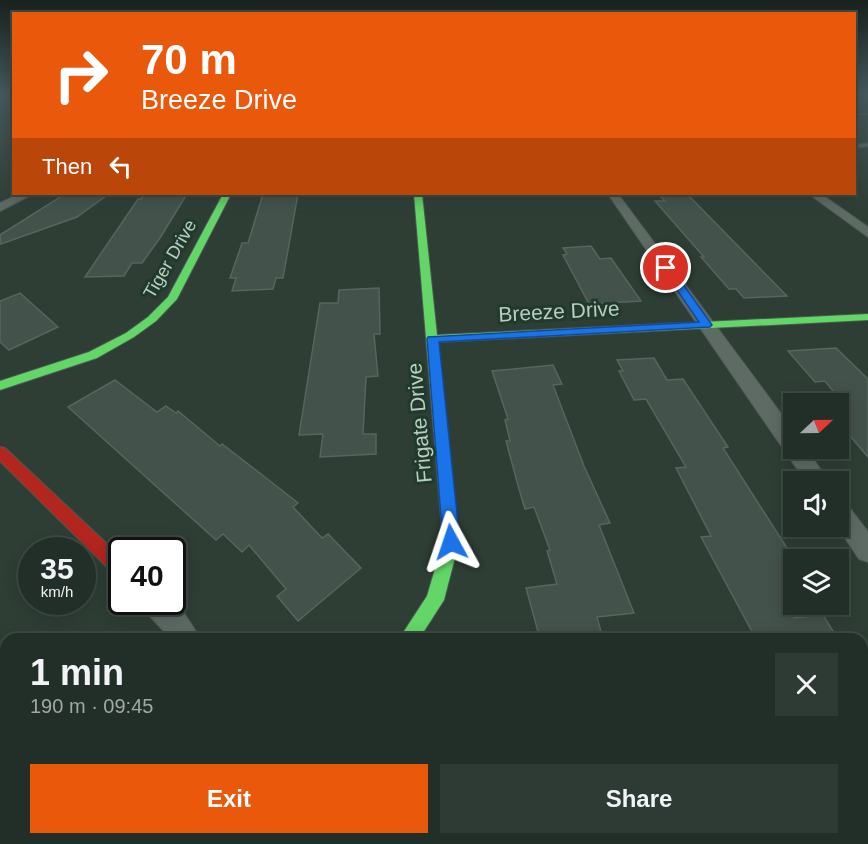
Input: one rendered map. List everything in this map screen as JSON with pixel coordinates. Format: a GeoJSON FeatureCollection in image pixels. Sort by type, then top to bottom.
{"type":"FeatureCollection","features":[{"type":"Feature","properties":{"kind":"street"},"geometry":{"type":"LineString","coordinates":[[0,207],[25,195]]}},
{"type":"Feature","properties":{"kind":"street","name":"Tiger Drive"},"geometry":{"type":"LineString","coordinates":[[0,386],[80,360],[143,327],[172,298],[226,195]]}},
{"type":"Feature","properties":{"kind":"street","name":"Frigate Drive"},"geometry":{"type":"LineString","coordinates":[[412,633],[435,600],[451,542],[418,195]]}},
{"type":"Feature","properties":{"kind":"street"},"geometry":{"type":"LineString","coordinates":[[614,195],[783,433]]}},
{"type":"Feature","properties":{"kind":"street"},"geometry":{"type":"LineString","coordinates":[[815,195],[868,233]]}},
{"type":"Feature","properties":{"kind":"street","name":"Breeze Drive"},"geometry":{"type":"LineString","coordinates":[[432,339],[868,317]]}},
{"type":"Feature","properties":{"kind":"street"},"geometry":{"type":"LineString","coordinates":[[0,452],[108,556]]}},
{"type":"Feature","properties":{"kind":"street"},"geometry":{"type":"LineString","coordinates":[[849,525],[868,551]]}},
{"type":"Feature","properties":{"kind":"street"},"geometry":{"type":"LineString","coordinates":[[168,615],[183,633]]}},
{"type":"Feature","properties":{"kind":"building"},"geometry":{"type":"Polygon","coordinates":[[[63,195],[106,196],[77,217],[1,244],[0,235],[63,195]]]}},
{"type":"Feature","properties":{"kind":"building"},"geometry":{"type":"Polygon","coordinates":[[[143,195],[186,195],[142,263],[132,263],[124,276],[85,277],[138,199],[143,195]]]}},
{"type":"Feature","properties":{"kind":"building"},"geometry":{"type":"Polygon","coordinates":[[[263,195],[298,195],[283,278],[276,278],[273,289],[232,291],[236,278],[230,278],[242,243],[248,243],[263,195]]]}},
{"type":"Feature","properties":{"kind":"building"},"geometry":{"type":"Polygon","coordinates":[[[659,195],[688,195],[787,296],[744,298],[736,289],[729,289],[655,201],[665,201],[659,195]]]}},
{"type":"Feature","properties":{"kind":"building"},"geometry":{"type":"Polygon","coordinates":[[[591,246],[600,259],[611,258],[641,301],[589,304],[563,255],[567,254],[563,248],[591,246]]]}},
{"type":"Feature","properties":{"kind":"building"},"geometry":{"type":"Polygon","coordinates":[[[379,288],[380,334],[374,334],[378,376],[366,377],[363,434],[376,434],[376,454],[320,457],[323,434],[299,435],[320,303],[338,303],[339,290],[379,288]]]}},
{"type":"Feature","properties":{"kind":"building"},"geometry":{"type":"Polygon","coordinates":[[[20,293],[58,327],[9,350],[0,342],[0,301],[20,293]]]}},
{"type":"Feature","properties":{"kind":"building"},"geometry":{"type":"Polygon","coordinates":[[[836,348],[868,379],[868,457],[849,435],[849,393],[835,393],[825,381],[815,382],[788,351],[836,348]]]}},
{"type":"Feature","properties":{"kind":"building"},"geometry":{"type":"Polygon","coordinates":[[[654,358],[667,380],[683,379],[728,447],[723,448],[788,549],[783,549],[783,615],[794,615],[794,618],[823,615],[834,633],[753,633],[701,537],[711,536],[676,468],[686,467],[646,399],[634,400],[619,371],[623,371],[617,360],[654,358]]]}},
{"type":"Feature","properties":{"kind":"building"},"geometry":{"type":"Polygon","coordinates":[[[553,365],[562,384],[553,385],[584,466],[610,523],[599,525],[634,613],[597,617],[601,633],[538,633],[526,588],[557,584],[547,551],[550,550],[534,507],[525,509],[506,441],[510,441],[505,420],[508,419],[492,371],[553,365]]]}},
{"type":"Feature","properties":{"kind":"building"},"geometry":{"type":"Polygon","coordinates":[[[115,380],[157,412],[166,406],[176,413],[178,411],[220,446],[222,444],[298,503],[293,507],[322,538],[328,534],[361,568],[298,621],[277,596],[286,589],[249,545],[242,552],[223,534],[216,540],[68,407],[115,380]]]}},
{"type":"Feature","properties":{"kind":"traffic: fast"},"geometry":{"type":"LineString","coordinates":[[0,386],[93,355],[130,335],[152,319],[172,299],[226,195]]}},
{"type":"Feature","properties":{"kind":"traffic: fast"},"geometry":{"type":"LineString","coordinates":[[412,633],[435,600],[451,542],[418,195]]}},
{"type":"Feature","properties":{"kind":"traffic: fast"},"geometry":{"type":"LineString","coordinates":[[432,339],[868,317]]}},
{"type":"Feature","properties":{"kind":"traffic: jam"},"geometry":{"type":"LineString","coordinates":[[0,452],[108,556]]}},
{"type":"Feature","properties":{"kind":"route"},"geometry":{"type":"LineString","coordinates":[[451,542],[432,339],[706,325],[666,268]]}}]}
